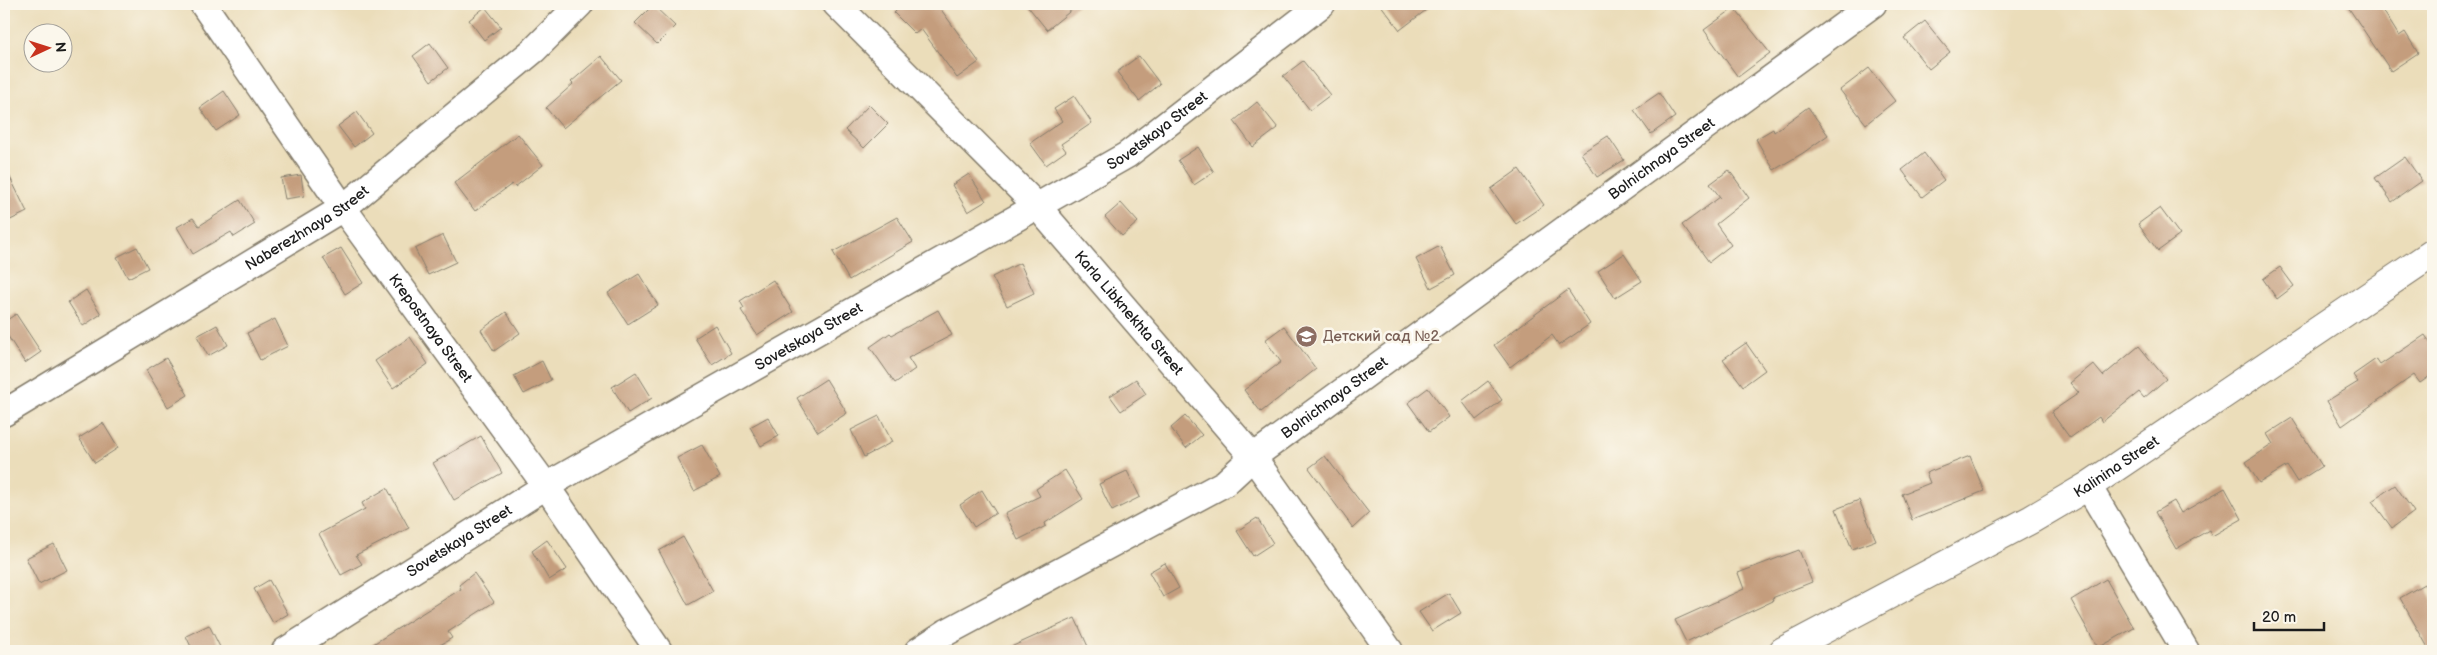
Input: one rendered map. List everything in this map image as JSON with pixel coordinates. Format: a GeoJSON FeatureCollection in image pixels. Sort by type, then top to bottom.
{"type":"FeatureCollection","features":[{"type":"Feature","properties":{"kind":"street","name":"Krepostnaya Street"},"geometry":{"type":"LineString","coordinates":[[203,4],[343,208],[546,486],[659,651]]}},
{"type":"Feature","properties":{"kind":"street","name":"Naberezhnaya Street"},"geometry":{"type":"LineString","coordinates":[[4,413],[343,208],[534,50],[580,4]]}},
{"type":"Feature","properties":{"kind":"street","name":"Karla Libknekhta Street"},"geometry":{"type":"LineString","coordinates":[[836,4],[1037,206],[1253,457],[1390,651]]}},
{"type":"Feature","properties":{"kind":"street","name":"Sovetskaya Street"},"geometry":{"type":"LineString","coordinates":[[285,651],[546,486],[1127,155],[1322,4]]}},
{"type":"Feature","properties":{"kind":"street","name":"Bolnichnaya Street"},"geometry":{"type":"LineString","coordinates":[[918,651],[947,632],[1225,483],[1253,457],[1873,4]]}},
{"type":"Feature","properties":{"kind":"street","name":"Kalinina Street"},"geometry":{"type":"LineString","coordinates":[[1783,651],[2032,519],[2088,486],[2433,253]]}},
{"type":"Feature","properties":{"kind":"street"},"geometry":{"type":"LineString","coordinates":[[2088,486],[2186,651]]}},
{"type":"Feature","properties":{"kind":"building"},"geometry":{"type":"Polygon","coordinates":[[[903,4],[937,4],[979,62],[957,78],[921,29],[915,34],[894,13],[903,4]]]}},
{"type":"Feature","properties":{"kind":"building"},"geometry":{"type":"Polygon","coordinates":[[[1026,4],[1079,4],[1047,30],[1026,4]]]}},
{"type":"Feature","properties":{"kind":"building"},"geometry":{"type":"Polygon","coordinates":[[[1380,4],[1434,4],[1400,30],[1380,4]]]}},
{"type":"Feature","properties":{"kind":"building"},"geometry":{"type":"Polygon","coordinates":[[[2346,4],[2379,4],[2399,36],[2405,32],[2418,53],[2391,71],[2346,4]]]}},
{"type":"Feature","properties":{"kind":"building"},"geometry":{"type":"Polygon","coordinates":[[[653,5],[675,26],[657,44],[635,23],[653,5]]]}},
{"type":"Feature","properties":{"kind":"building"},"geometry":{"type":"Polygon","coordinates":[[[485,7],[501,27],[484,40],[469,20],[485,7]]]}},
{"type":"Feature","properties":{"kind":"building"},"geometry":{"type":"Polygon","coordinates":[[[1734,8],[1770,53],[1738,77],[1704,30],[1734,8]]]}},
{"type":"Feature","properties":{"kind":"building"},"geometry":{"type":"Polygon","coordinates":[[[1925,21],[1950,52],[1929,69],[1904,38],[1925,21]]]}},
{"type":"Feature","properties":{"kind":"building"},"geometry":{"type":"Polygon","coordinates":[[[430,43],[448,68],[431,81],[413,56],[430,43]]]}},
{"type":"Feature","properties":{"kind":"building"},"geometry":{"type":"Polygon","coordinates":[[[601,56],[621,80],[563,128],[546,108],[573,84],[571,82],[601,56]]]}},
{"type":"Feature","properties":{"kind":"building"},"geometry":{"type":"Polygon","coordinates":[[[1139,56],[1160,84],[1139,101],[1117,72],[1139,56]]]}},
{"type":"Feature","properties":{"kind":"building"},"geometry":{"type":"Polygon","coordinates":[[[1303,61],[1330,95],[1310,110],[1283,76],[1303,61]]]}},
{"type":"Feature","properties":{"kind":"building"},"geometry":{"type":"Polygon","coordinates":[[[1869,68],[1895,101],[1866,124],[1840,90],[1869,68]]]}},
{"type":"Feature","properties":{"kind":"building"},"geometry":{"type":"Polygon","coordinates":[[[224,91],[240,115],[216,131],[200,108],[224,91]]]}},
{"type":"Feature","properties":{"kind":"building"},"geometry":{"type":"Polygon","coordinates":[[[1659,93],[1675,117],[1651,134],[1634,110],[1659,93]]]}},
{"type":"Feature","properties":{"kind":"building"},"geometry":{"type":"Polygon","coordinates":[[[1074,96],[1092,123],[1061,144],[1066,151],[1046,165],[1030,143],[1062,121],[1054,109],[1074,96]]]}},
{"type":"Feature","properties":{"kind":"building"},"geometry":{"type":"Polygon","coordinates":[[[1257,102],[1278,128],[1253,147],[1234,121],[1257,102]]]}},
{"type":"Feature","properties":{"kind":"building"},"geometry":{"type":"Polygon","coordinates":[[[869,105],[888,124],[864,148],[845,130],[869,105]]]}},
{"type":"Feature","properties":{"kind":"building"},"geometry":{"type":"Polygon","coordinates":[[[1808,107],[1828,135],[1803,153],[1774,170],[1756,139],[1773,129],[1774,132],[1808,107]]]}},
{"type":"Feature","properties":{"kind":"building"},"geometry":{"type":"Polygon","coordinates":[[[357,112],[372,133],[354,147],[338,126],[357,112]]]}},
{"type":"Feature","properties":{"kind":"building"},"geometry":{"type":"Polygon","coordinates":[[[518,134],[543,165],[515,187],[512,184],[475,211],[454,183],[518,134]]]}},
{"type":"Feature","properties":{"kind":"building"},"geometry":{"type":"Polygon","coordinates":[[[1608,136],[1624,160],[1597,177],[1581,153],[1608,136]]]}},
{"type":"Feature","properties":{"kind":"building"},"geometry":{"type":"Polygon","coordinates":[[[1198,147],[1214,172],[1194,185],[1178,160],[1198,147]]]}},
{"type":"Feature","properties":{"kind":"building"},"geometry":{"type":"Polygon","coordinates":[[[1924,153],[1944,180],[1922,197],[1902,170],[1924,153]]]}},
{"type":"Feature","properties":{"kind":"building"},"geometry":{"type":"Polygon","coordinates":[[[2405,157],[2422,181],[2392,202],[2375,178],[2405,157]]]}},
{"type":"Feature","properties":{"kind":"building"},"geometry":{"type":"Polygon","coordinates":[[[4,165],[27,212],[4,223],[4,165]]]}},
{"type":"Feature","properties":{"kind":"building"},"geometry":{"type":"Polygon","coordinates":[[[1519,169],[1544,205],[1516,224],[1491,189],[1519,169]]]}},
{"type":"Feature","properties":{"kind":"building"},"geometry":{"type":"Polygon","coordinates":[[[1729,170],[1749,198],[1716,224],[1731,245],[1709,262],[1682,225],[1720,197],[1710,184],[1729,170]]]}},
{"type":"Feature","properties":{"kind":"building"},"geometry":{"type":"Polygon","coordinates":[[[969,174],[986,201],[968,212],[952,185],[969,174]]]}},
{"type":"Feature","properties":{"kind":"building"},"geometry":{"type":"Polygon","coordinates":[[[301,175],[304,196],[285,199],[281,178],[301,175]]]}},
{"type":"Feature","properties":{"kind":"building"},"geometry":{"type":"Polygon","coordinates":[[[240,200],[255,224],[234,237],[231,232],[193,254],[177,227],[193,218],[199,226],[240,200]]]}},
{"type":"Feature","properties":{"kind":"building"},"geometry":{"type":"Polygon","coordinates":[[[1121,203],[1138,222],[1122,236],[1105,217],[1121,203]]]}},
{"type":"Feature","properties":{"kind":"building"},"geometry":{"type":"Polygon","coordinates":[[[2160,208],[2180,235],[2158,251],[2138,224],[2160,208]]]}},
{"type":"Feature","properties":{"kind":"building"},"geometry":{"type":"Polygon","coordinates":[[[897,217],[913,242],[849,280],[833,252],[897,217]]]}},
{"type":"Feature","properties":{"kind":"building"},"geometry":{"type":"Polygon","coordinates":[[[443,235],[456,262],[428,275],[415,249],[443,235]]]}},
{"type":"Feature","properties":{"kind":"building"},"geometry":{"type":"Polygon","coordinates":[[[1440,246],[1455,275],[1431,288],[1416,259],[1440,246]]]}},
{"type":"Feature","properties":{"kind":"building"},"geometry":{"type":"Polygon","coordinates":[[[137,247],[148,268],[128,278],[117,257],[137,247]]]}},
{"type":"Feature","properties":{"kind":"building"},"geometry":{"type":"Polygon","coordinates":[[[341,248],[363,283],[345,294],[323,258],[341,248]]]}},
{"type":"Feature","properties":{"kind":"building"},"geometry":{"type":"Polygon","coordinates":[[[1624,254],[1642,281],[1615,298],[1598,271],[1624,254]]]}},
{"type":"Feature","properties":{"kind":"building"},"geometry":{"type":"Polygon","coordinates":[[[1020,263],[1034,293],[1007,306],[992,277],[1020,263]]]}},
{"type":"Feature","properties":{"kind":"building"},"geometry":{"type":"Polygon","coordinates":[[[2280,267],[2294,286],[2277,299],[2263,279],[2280,267]]]}},
{"type":"Feature","properties":{"kind":"building"},"geometry":{"type":"Polygon","coordinates":[[[639,274],[658,305],[628,324],[608,293],[639,274]]]}},
{"type":"Feature","properties":{"kind":"building"},"geometry":{"type":"Polygon","coordinates":[[[773,280],[793,312],[757,335],[741,310],[744,308],[740,301],[773,280]]]}},
{"type":"Feature","properties":{"kind":"building"},"geometry":{"type":"Polygon","coordinates":[[[86,290],[101,314],[83,326],[68,302],[86,290]]]}},
{"type":"Feature","properties":{"kind":"building"},"geometry":{"type":"Polygon","coordinates":[[[1568,290],[1590,324],[1559,345],[1552,335],[1510,367],[1494,345],[1568,290]]]}},
{"type":"Feature","properties":{"kind":"building"},"geometry":{"type":"Polygon","coordinates":[[[938,310],[952,335],[908,358],[915,369],[895,383],[870,347],[890,333],[892,335],[938,310]]]}},
{"type":"Feature","properties":{"kind":"building"},"geometry":{"type":"Polygon","coordinates":[[[506,312],[520,333],[494,351],[481,330],[506,312]]]}},
{"type":"Feature","properties":{"kind":"building"},"geometry":{"type":"Polygon","coordinates":[[[16,314],[41,352],[25,363],[4,330],[4,322],[16,314]]]}},
{"type":"Feature","properties":{"kind":"building"},"geometry":{"type":"Polygon","coordinates":[[[275,319],[288,346],[260,360],[247,333],[275,319]]]}},
{"type":"Feature","properties":{"kind":"building"},"geometry":{"type":"Polygon","coordinates":[[[217,325],[228,345],[208,356],[197,336],[217,325]]]}},
{"type":"Feature","properties":{"kind":"building"},"geometry":{"type":"Polygon","coordinates":[[[715,325],[731,353],[712,365],[695,338],[715,325]]]}},
{"type":"Feature","properties":{"kind":"building"},"geometry":{"type":"Polygon","coordinates":[[[1284,326],[1316,369],[1261,412],[1244,390],[1281,362],[1265,340],[1284,326]]]}},
{"type":"Feature","properties":{"kind":"building"},"geometry":{"type":"Polygon","coordinates":[[[2425,335],[2433,347],[2433,374],[2420,383],[2414,375],[2342,426],[2327,401],[2358,382],[2353,375],[2376,359],[2380,365],[2425,335]]]}},
{"type":"Feature","properties":{"kind":"building"},"geometry":{"type":"Polygon","coordinates":[[[410,337],[428,364],[393,388],[375,361],[410,337]]]}},
{"type":"Feature","properties":{"kind":"building"},"geometry":{"type":"Polygon","coordinates":[[[1746,343],[1765,370],[1743,386],[1723,359],[1746,343]]]}},
{"type":"Feature","properties":{"kind":"building"},"geometry":{"type":"Polygon","coordinates":[[[2139,346],[2166,379],[2144,398],[2139,392],[2102,422],[2099,417],[2070,438],[2051,412],[2079,393],[2070,383],[2093,364],[2103,376],[2139,346]]]}},
{"type":"Feature","properties":{"kind":"building"},"geometry":{"type":"Polygon","coordinates":[[[166,358],[188,395],[168,407],[146,370],[166,358]]]}},
{"type":"Feature","properties":{"kind":"building"},"geometry":{"type":"Polygon","coordinates":[[[542,361],[551,380],[524,394],[514,376],[542,361]]]}},
{"type":"Feature","properties":{"kind":"building"},"geometry":{"type":"Polygon","coordinates":[[[636,372],[652,398],[628,413],[612,387],[636,372]]]}},
{"type":"Feature","properties":{"kind":"building"},"geometry":{"type":"Polygon","coordinates":[[[826,379],[847,413],[818,432],[797,398],[826,379]]]}},
{"type":"Feature","properties":{"kind":"building"},"geometry":{"type":"Polygon","coordinates":[[[1136,379],[1146,394],[1121,411],[1110,396],[1136,379]]]}},
{"type":"Feature","properties":{"kind":"building"},"geometry":{"type":"Polygon","coordinates":[[[1488,381],[1502,400],[1476,420],[1462,401],[1488,381]]]}},
{"type":"Feature","properties":{"kind":"building"},"geometry":{"type":"Polygon","coordinates":[[[1428,388],[1449,417],[1429,432],[1408,403],[1428,388]]]}},
{"type":"Feature","properties":{"kind":"building"},"geometry":{"type":"Polygon","coordinates":[[[879,416],[892,442],[864,457],[851,430],[879,416]]]}},
{"type":"Feature","properties":{"kind":"building"},"geometry":{"type":"Polygon","coordinates":[[[1185,416],[1202,435],[1186,448],[1171,428],[1185,416]]]}},
{"type":"Feature","properties":{"kind":"building"},"geometry":{"type":"Polygon","coordinates":[[[768,417],[779,436],[761,446],[750,427],[768,417]]]}},
{"type":"Feature","properties":{"kind":"building"},"geometry":{"type":"Polygon","coordinates":[[[2292,418],[2322,466],[2297,482],[2287,466],[2259,483],[2246,462],[2273,444],[2267,434],[2292,418]]]}},
{"type":"Feature","properties":{"kind":"building"},"geometry":{"type":"Polygon","coordinates":[[[103,423],[118,448],[95,463],[79,438],[103,423]]]}},
{"type":"Feature","properties":{"kind":"building"},"geometry":{"type":"Polygon","coordinates":[[[481,436],[502,473],[454,500],[433,463],[481,436]]]}},
{"type":"Feature","properties":{"kind":"building"},"geometry":{"type":"Polygon","coordinates":[[[702,445],[720,477],[694,491],[677,458],[702,445]]]}},
{"type":"Feature","properties":{"kind":"building"},"geometry":{"type":"Polygon","coordinates":[[[1325,456],[1369,513],[1353,528],[1309,468],[1325,456]]]}},
{"type":"Feature","properties":{"kind":"building"},"geometry":{"type":"Polygon","coordinates":[[[1970,456],[1984,491],[1912,520],[1902,494],[1930,483],[1926,473],[1970,456]]]}},
{"type":"Feature","properties":{"kind":"building"},"geometry":{"type":"Polygon","coordinates":[[[1065,470],[1083,499],[1045,523],[1046,526],[1018,540],[1005,513],[1040,496],[1036,489],[1065,470]]]}},
{"type":"Feature","properties":{"kind":"building"},"geometry":{"type":"Polygon","coordinates":[[[1127,471],[1140,497],[1112,511],[1099,484],[1127,471]]]}},
{"type":"Feature","properties":{"kind":"building"},"geometry":{"type":"Polygon","coordinates":[[[2395,485],[2414,512],[2392,528],[2372,501],[2395,485]]]}},
{"type":"Feature","properties":{"kind":"building"},"geometry":{"type":"Polygon","coordinates":[[[387,488],[409,528],[356,555],[362,564],[341,575],[319,534],[365,509],[362,503],[387,488]]]}},
{"type":"Feature","properties":{"kind":"building"},"geometry":{"type":"Polygon","coordinates":[[[2225,488],[2242,519],[2212,536],[2209,530],[2176,549],[2155,512],[2174,501],[2181,513],[2225,488]]]}},
{"type":"Feature","properties":{"kind":"building"},"geometry":{"type":"Polygon","coordinates":[[[982,490],[996,513],[974,527],[960,505],[982,490]]]}},
{"type":"Feature","properties":{"kind":"building"},"geometry":{"type":"Polygon","coordinates":[[[1859,500],[1876,540],[1852,549],[1836,509],[1859,500]]]}},
{"type":"Feature","properties":{"kind":"building"},"geometry":{"type":"Polygon","coordinates":[[[1257,518],[1273,543],[1253,556],[1237,531],[1257,518]]]}},
{"type":"Feature","properties":{"kind":"building"},"geometry":{"type":"Polygon","coordinates":[[[683,537],[713,591],[688,605],[659,551],[683,537]]]}},
{"type":"Feature","properties":{"kind":"building"},"geometry":{"type":"Polygon","coordinates":[[[547,540],[567,569],[549,580],[532,551],[547,540]]]}},
{"type":"Feature","properties":{"kind":"building"},"geometry":{"type":"Polygon","coordinates":[[[54,544],[67,570],[39,584],[26,558],[54,544]]]}},
{"type":"Feature","properties":{"kind":"building"},"geometry":{"type":"Polygon","coordinates":[[[1799,550],[1812,582],[1772,598],[1773,601],[1686,642],[1675,620],[1744,589],[1738,573],[1799,550]]]}},
{"type":"Feature","properties":{"kind":"building"},"geometry":{"type":"Polygon","coordinates":[[[1165,563],[1179,588],[1163,597],[1149,572],[1165,563]]]}},
{"type":"Feature","properties":{"kind":"building"},"geometry":{"type":"Polygon","coordinates":[[[474,573],[494,602],[448,632],[452,638],[430,651],[362,651],[461,589],[459,585],[474,573]]]}},
{"type":"Feature","properties":{"kind":"building"},"geometry":{"type":"Polygon","coordinates":[[[2106,579],[2134,628],[2098,648],[2071,600],[2106,579]]]}},
{"type":"Feature","properties":{"kind":"building"},"geometry":{"type":"Polygon","coordinates":[[[269,580],[288,614],[273,623],[254,589],[269,580]]]}},
{"type":"Feature","properties":{"kind":"building"},"geometry":{"type":"Polygon","coordinates":[[[2424,584],[2433,600],[2433,651],[2430,651],[2400,598],[2424,584]]]}},
{"type":"Feature","properties":{"kind":"building"},"geometry":{"type":"Polygon","coordinates":[[[1449,593],[1461,613],[1432,631],[1419,612],[1449,593]]]}},
{"type":"Feature","properties":{"kind":"building"},"geometry":{"type":"Polygon","coordinates":[[[1075,618],[1090,651],[1002,651],[1075,618]]]}},
{"type":"Feature","properties":{"kind":"building"},"geometry":{"type":"Polygon","coordinates":[[[209,625],[222,651],[193,651],[186,636],[209,625]]]}},
{"type":"Feature","properties":{"kind":"place","name":"Детский сад №2"},"geometry":{"type":"Point","coordinates":[1307,336]}}]}
